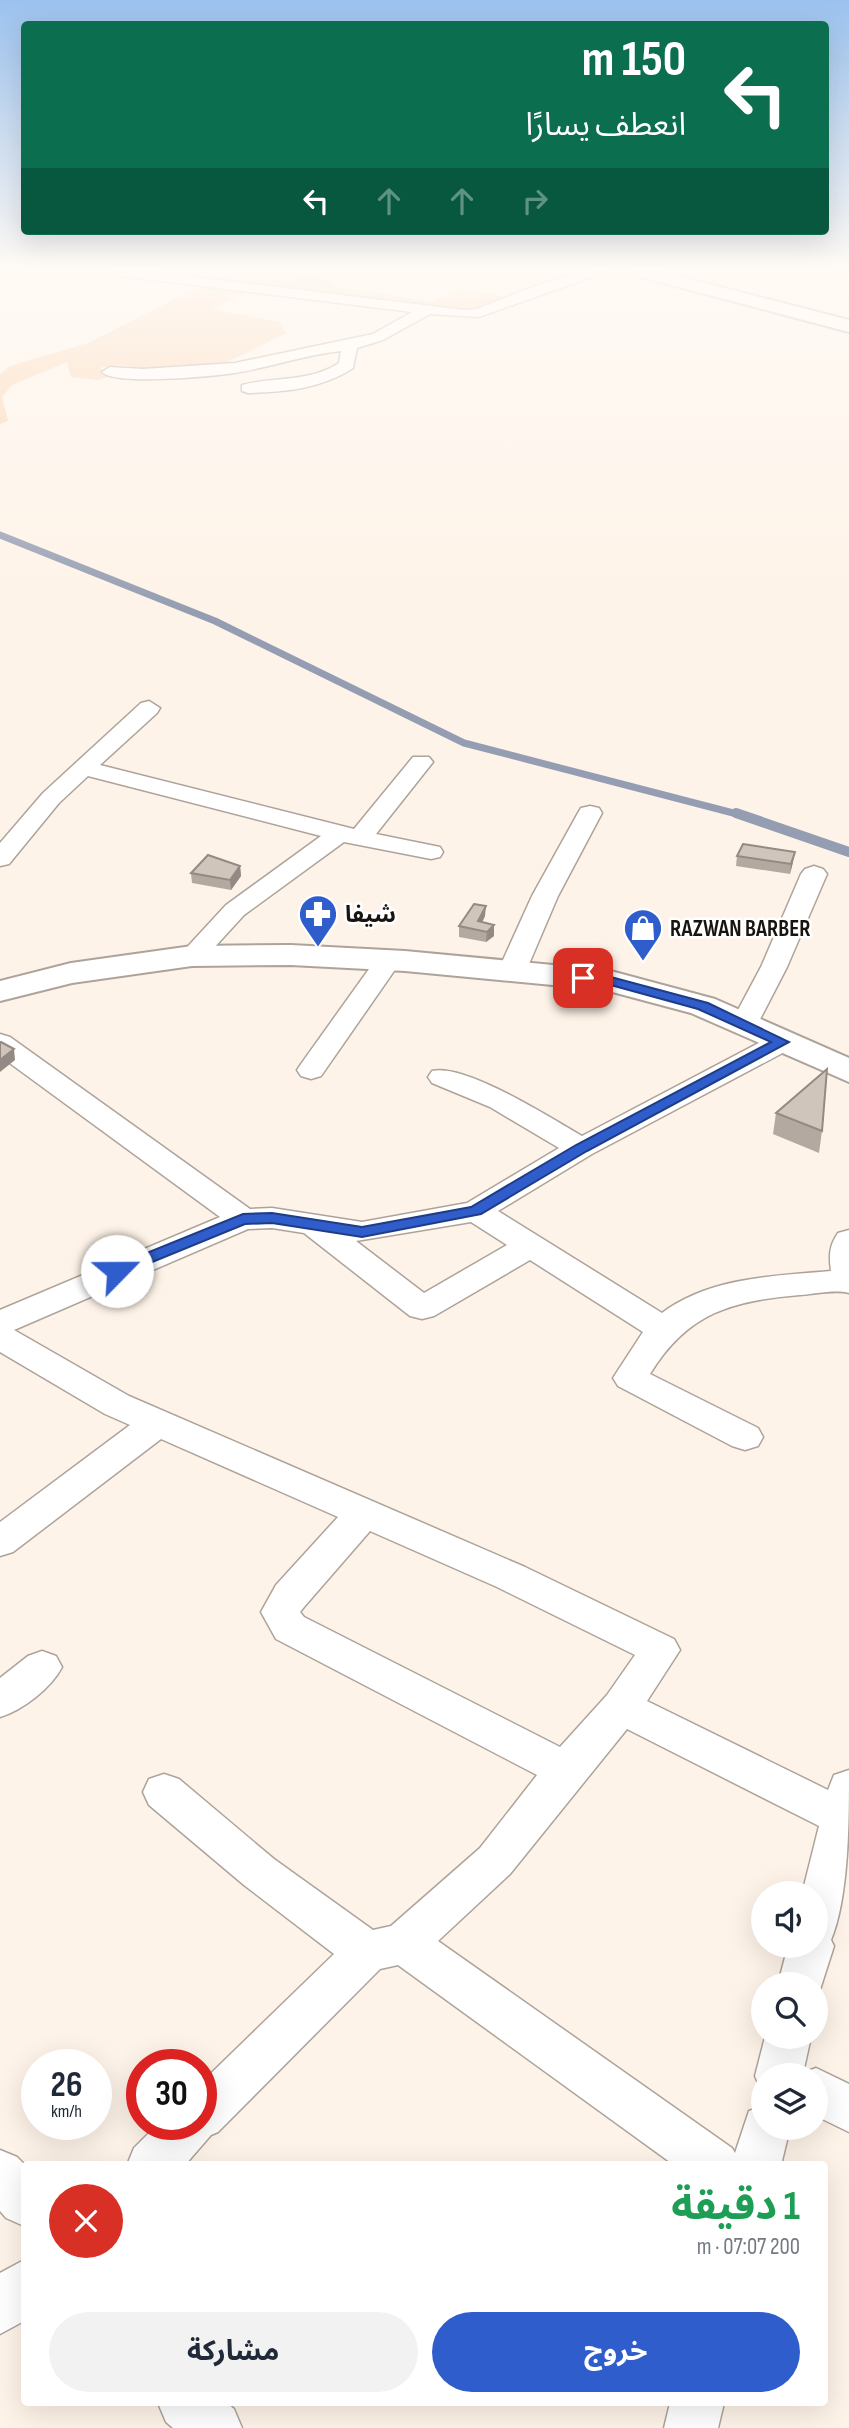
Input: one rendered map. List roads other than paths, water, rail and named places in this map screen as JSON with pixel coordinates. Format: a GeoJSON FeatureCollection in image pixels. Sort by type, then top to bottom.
{"type":"FeatureCollection","features":[{"type":"Feature","properties":{"kind":"main road"},"geometry":{"type":"LineString","coordinates":[[0,991],[71,972],[192,956],[291,955],[512,971],[607,980],[703,1006],[849,1071]]}},
{"type":"Feature","properties":{"kind":"street"},"geometry":{"type":"LineString","coordinates":[[248,388],[271,385]]}},
{"type":"Feature","properties":{"kind":"street"},"geometry":{"type":"LineString","coordinates":[[0,859],[51,798],[149,708]]}},
{"type":"Feature","properties":{"kind":"street"},"geometry":{"type":"LineString","coordinates":[[192,956],[235,911],[351,835],[421,762]]}},
{"type":"Feature","properties":{"kind":"street"},"geometry":{"type":"LineString","coordinates":[[84,768],[351,835],[431,852]]}},
{"type":"Feature","properties":{"kind":"street"},"geometry":{"type":"LineString","coordinates":[[512,971],[545,896],[590,813]]}},
{"type":"Feature","properties":{"kind":"street"},"geometry":{"type":"LineString","coordinates":[[744,1025],[774,967],[814,874]]}},
{"type":"Feature","properties":{"kind":"street"},"geometry":{"type":"LineString","coordinates":[[311,1070],[388,961]]}},
{"type":"Feature","properties":{"kind":"street"},"geometry":{"type":"LineString","coordinates":[[0,1323],[243,1219],[272,1218],[362,1232],[476,1211],[581,1148],[782,1042]]}},
{"type":"Feature","properties":{"kind":"street"},"geometry":{"type":"LineString","coordinates":[[0,1043],[243,1219]]}},
{"type":"Feature","properties":{"kind":"street"},"geometry":{"type":"LineString","coordinates":[[442,1077],[500,1101],[581,1148]]}},
{"type":"Feature","properties":{"kind":"street"},"geometry":{"type":"LineString","coordinates":[[476,1211],[663,1329]]}},
{"type":"Feature","properties":{"kind":"street"},"geometry":{"type":"LineString","coordinates":[[313,1223],[422,1308],[532,1245]]}},
{"type":"Feature","properties":{"kind":"street"},"geometry":{"type":"LineString","coordinates":[[745,1437],[630,1378],[663,1329],[705,1302],[743,1290],[848,1281],[845,1254],[849,1240]]}},
{"type":"Feature","properties":{"kind":"street"},"geometry":{"type":"LineString","coordinates":[[0,1337],[117,1405],[511,1577],[660,1650],[621,1707],[566,1770],[495,1861],[386,1947],[217,2101]]}},
{"type":"Feature","properties":{"kind":"street"},"geometry":{"type":"LineString","coordinates":[[0,1542],[157,1423]]}},
{"type":"Feature","properties":{"kind":"street"},"geometry":{"type":"LineString","coordinates":[[364,1513],[290,1596],[280,1612],[290,1628],[566,1770]]}},
{"type":"Feature","properties":{"kind":"street"},"geometry":{"type":"LineString","coordinates":[[0,1701],[42,1667]]}},
{"type":"Feature","properties":{"kind":"street"},"geometry":{"type":"LineString","coordinates":[[621,1707],[846,1803],[841,1863],[828,1896]]}},
{"type":"Feature","properties":{"kind":"street"},"geometry":{"type":"LineString","coordinates":[[164,1792],[259,1872],[386,1947],[709,2161]]}},
{"type":"Feature","properties":{"kind":"street"},"geometry":{"type":"LineString","coordinates":[[828,2095],[849,2109]]}},
{"type":"Feature","properties":{"kind":"street"},"geometry":{"type":"LineString","coordinates":[[155,2161],[176,2140]]}},
{"type":"Feature","properties":{"kind":"street"},"geometry":{"type":"LineString","coordinates":[[757,2161],[763,2140]]}},
{"type":"Feature","properties":{"kind":"street"},"geometry":{"type":"LineString","coordinates":[[0,2174],[21,2198]]}},
{"type":"Feature","properties":{"kind":"street"},"geometry":{"type":"LineString","coordinates":[[0,2308],[21,2289]]}},
{"type":"Feature","properties":{"kind":"street"},"geometry":{"type":"LineString","coordinates":[[189,2406],[215,2428]]}},
{"type":"Feature","properties":{"kind":"street"},"geometry":{"type":"LineString","coordinates":[[691,2428],[696,2406]]}},
{"type":"Feature","properties":{"kind":"waterway"},"geometry":{"type":"LineString","coordinates":[[0,535],[215,621],[464,743],[741,815]]}},
{"type":"Feature","properties":{"kind":"waterway"},"geometry":{"type":"LineString","coordinates":[[736,813],[849,852]]}},
{"type":"Feature","properties":{"kind":"place","name":"شیفا"},"geometry":{"type":"Point","coordinates":[318,948]}},
{"type":"Feature","properties":{"kind":"place","name":"RAZWAN BARBER"},"geometry":{"type":"Point","coordinates":[643,962]}}]}
